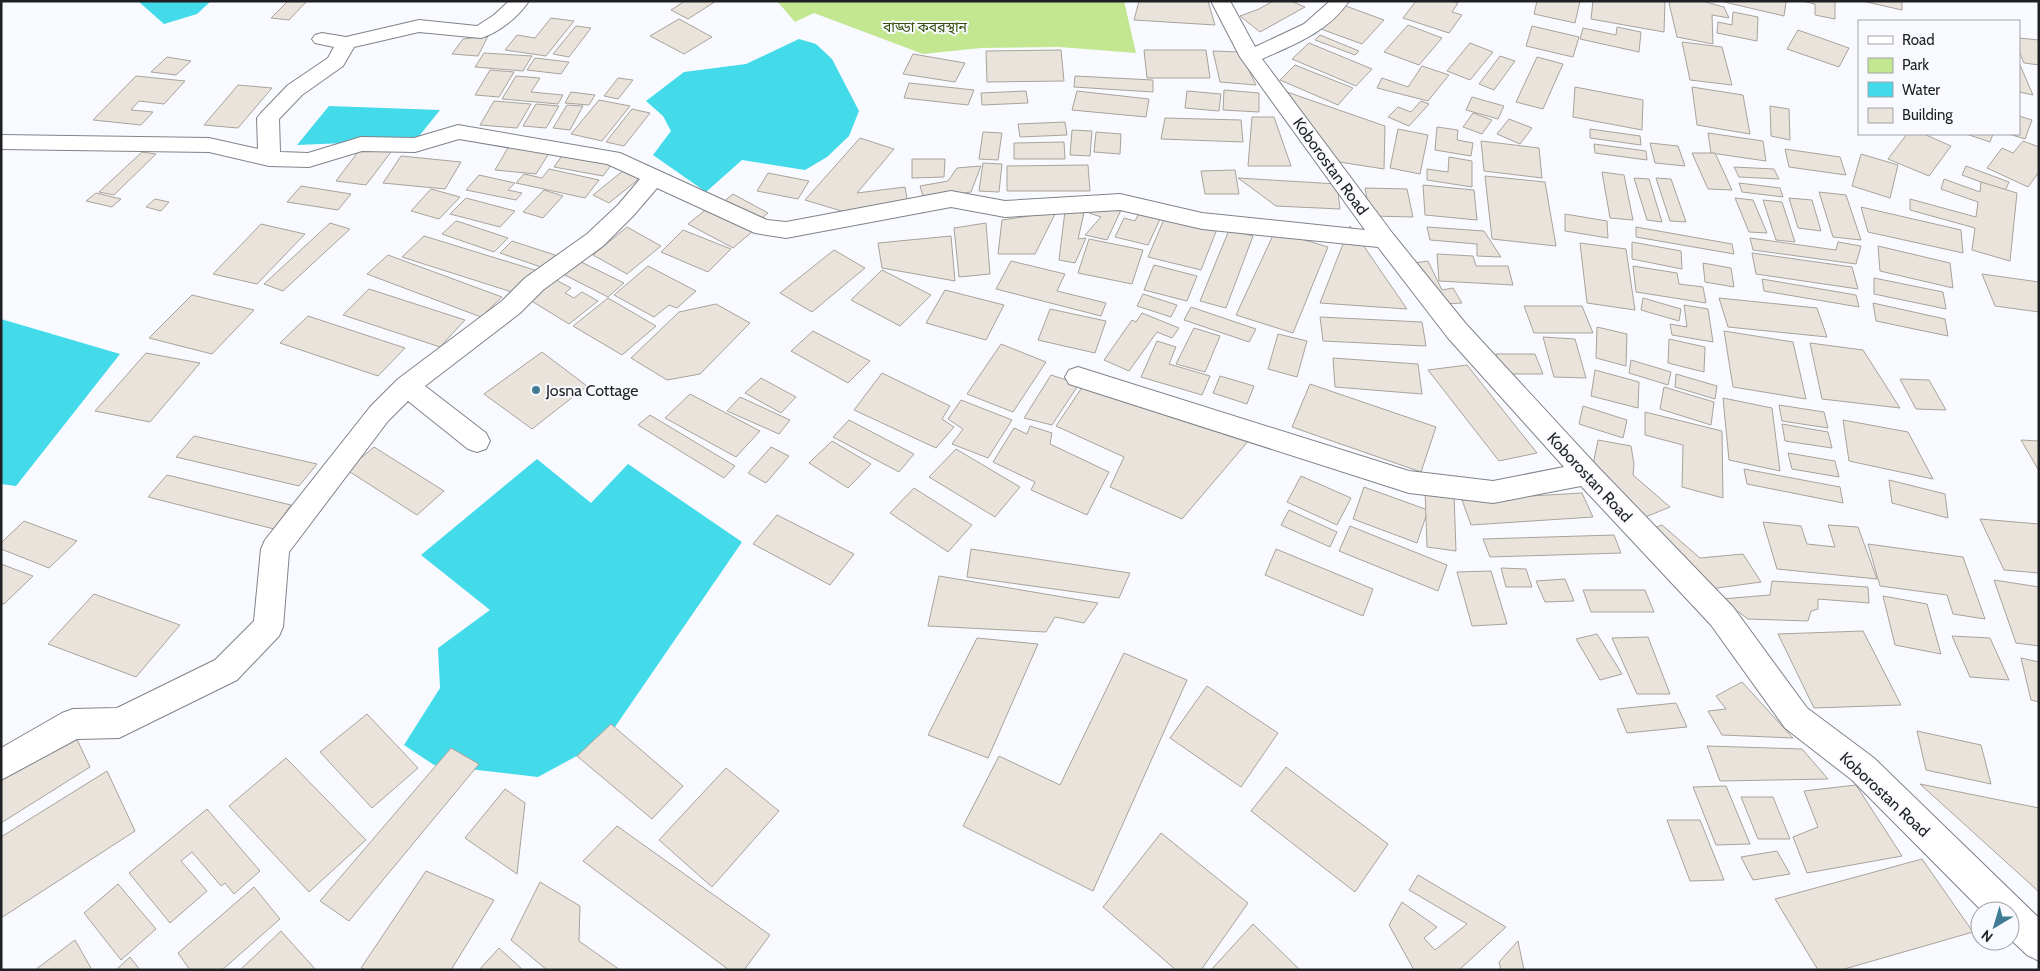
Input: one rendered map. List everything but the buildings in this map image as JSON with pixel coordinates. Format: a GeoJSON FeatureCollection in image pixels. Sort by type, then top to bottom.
{"type":"FeatureCollection","features":[{"type":"Feature","properties":{"kind":"street"},"geometry":{"type":"LineString","coordinates":[[322,39],[346,43],[419,26],[482,32],[501,20],[520,1]]}},
{"type":"Feature","properties":{"kind":"street","name":"Koborostan Road"},"geometry":{"type":"LineString","coordinates":[[1220,1],[1250,57],[1385,240],[1457,331],[1587,474],[1722,616],[1796,718],[1863,769],[1997,901]]}},
{"type":"Feature","properties":{"kind":"street"},"geometry":{"type":"LineString","coordinates":[[1250,57],[1297,36],[1332,12],[1340,1]]}},
{"type":"Feature","properties":{"kind":"street"},"geometry":{"type":"LineString","coordinates":[[269,159],[268,118],[295,90],[336,62],[346,43]]}},
{"type":"Feature","properties":{"kind":"street"},"geometry":{"type":"LineString","coordinates":[[1,142],[209,145],[269,159],[309,160],[361,144],[415,145],[458,132],[612,158],[763,227],[786,230],[951,199],[1006,209],[1120,202],[1202,221],[1385,240]]}},
{"type":"Feature","properties":{"kind":"street"},"geometry":{"type":"LineString","coordinates":[[1,765],[73,724],[119,723],[226,670],[268,627],[275,549],[379,414],[407,386],[511,306],[534,284],[595,240],[626,210],[653,178]]}},
{"type":"Feature","properties":{"kind":"street"},"geometry":{"type":"LineString","coordinates":[[1078,377],[1409,482],[1492,492],[1587,474]]}},
{"type":"Feature","properties":{"kind":"street"},"geometry":{"type":"LineString","coordinates":[[407,386],[477,441]]}},
{"type":"Feature","properties":{"kind":"street"},"geometry":{"type":"LineString","coordinates":[[2020,924],[2039,943]]}},
{"type":"Feature","properties":{"kind":"green space","name":"বাড্ডা কবরস্থান"},"geometry":{"type":"Polygon","coordinates":[[[777,1],[1124,1],[1136,53],[1059,47],[981,48],[923,54],[814,13],[795,22],[777,1]]]}},
{"type":"Feature","properties":{"kind":"water"},"geometry":{"type":"Polygon","coordinates":[[[138,1],[211,1],[197,14],[164,24],[138,1]]]}},
{"type":"Feature","properties":{"kind":"water"},"geometry":{"type":"Polygon","coordinates":[[[799,39],[816,44],[832,59],[859,111],[849,136],[827,157],[805,170],[742,160],[706,192],[653,155],[671,131],[663,116],[646,101],[684,72],[746,64],[799,39]]]}},
{"type":"Feature","properties":{"kind":"water"},"geometry":{"type":"Polygon","coordinates":[[[329,106],[440,110],[416,140],[297,145],[329,106]]]}},
{"type":"Feature","properties":{"kind":"water"},"geometry":{"type":"Polygon","coordinates":[[[1,319],[120,354],[16,486],[1,484],[1,319]]]}},
{"type":"Feature","properties":{"kind":"water"},"geometry":{"type":"Polygon","coordinates":[[[537,459],[591,503],[628,464],[742,542],[606,740],[538,777],[434,765],[404,745],[440,688],[438,648],[490,610],[421,555],[537,459]]]}},
{"type":"Feature","properties":{"kind":"place","name":"Josna Cottage"},"geometry":{"type":"Point","coordinates":[536,390]}}]}
